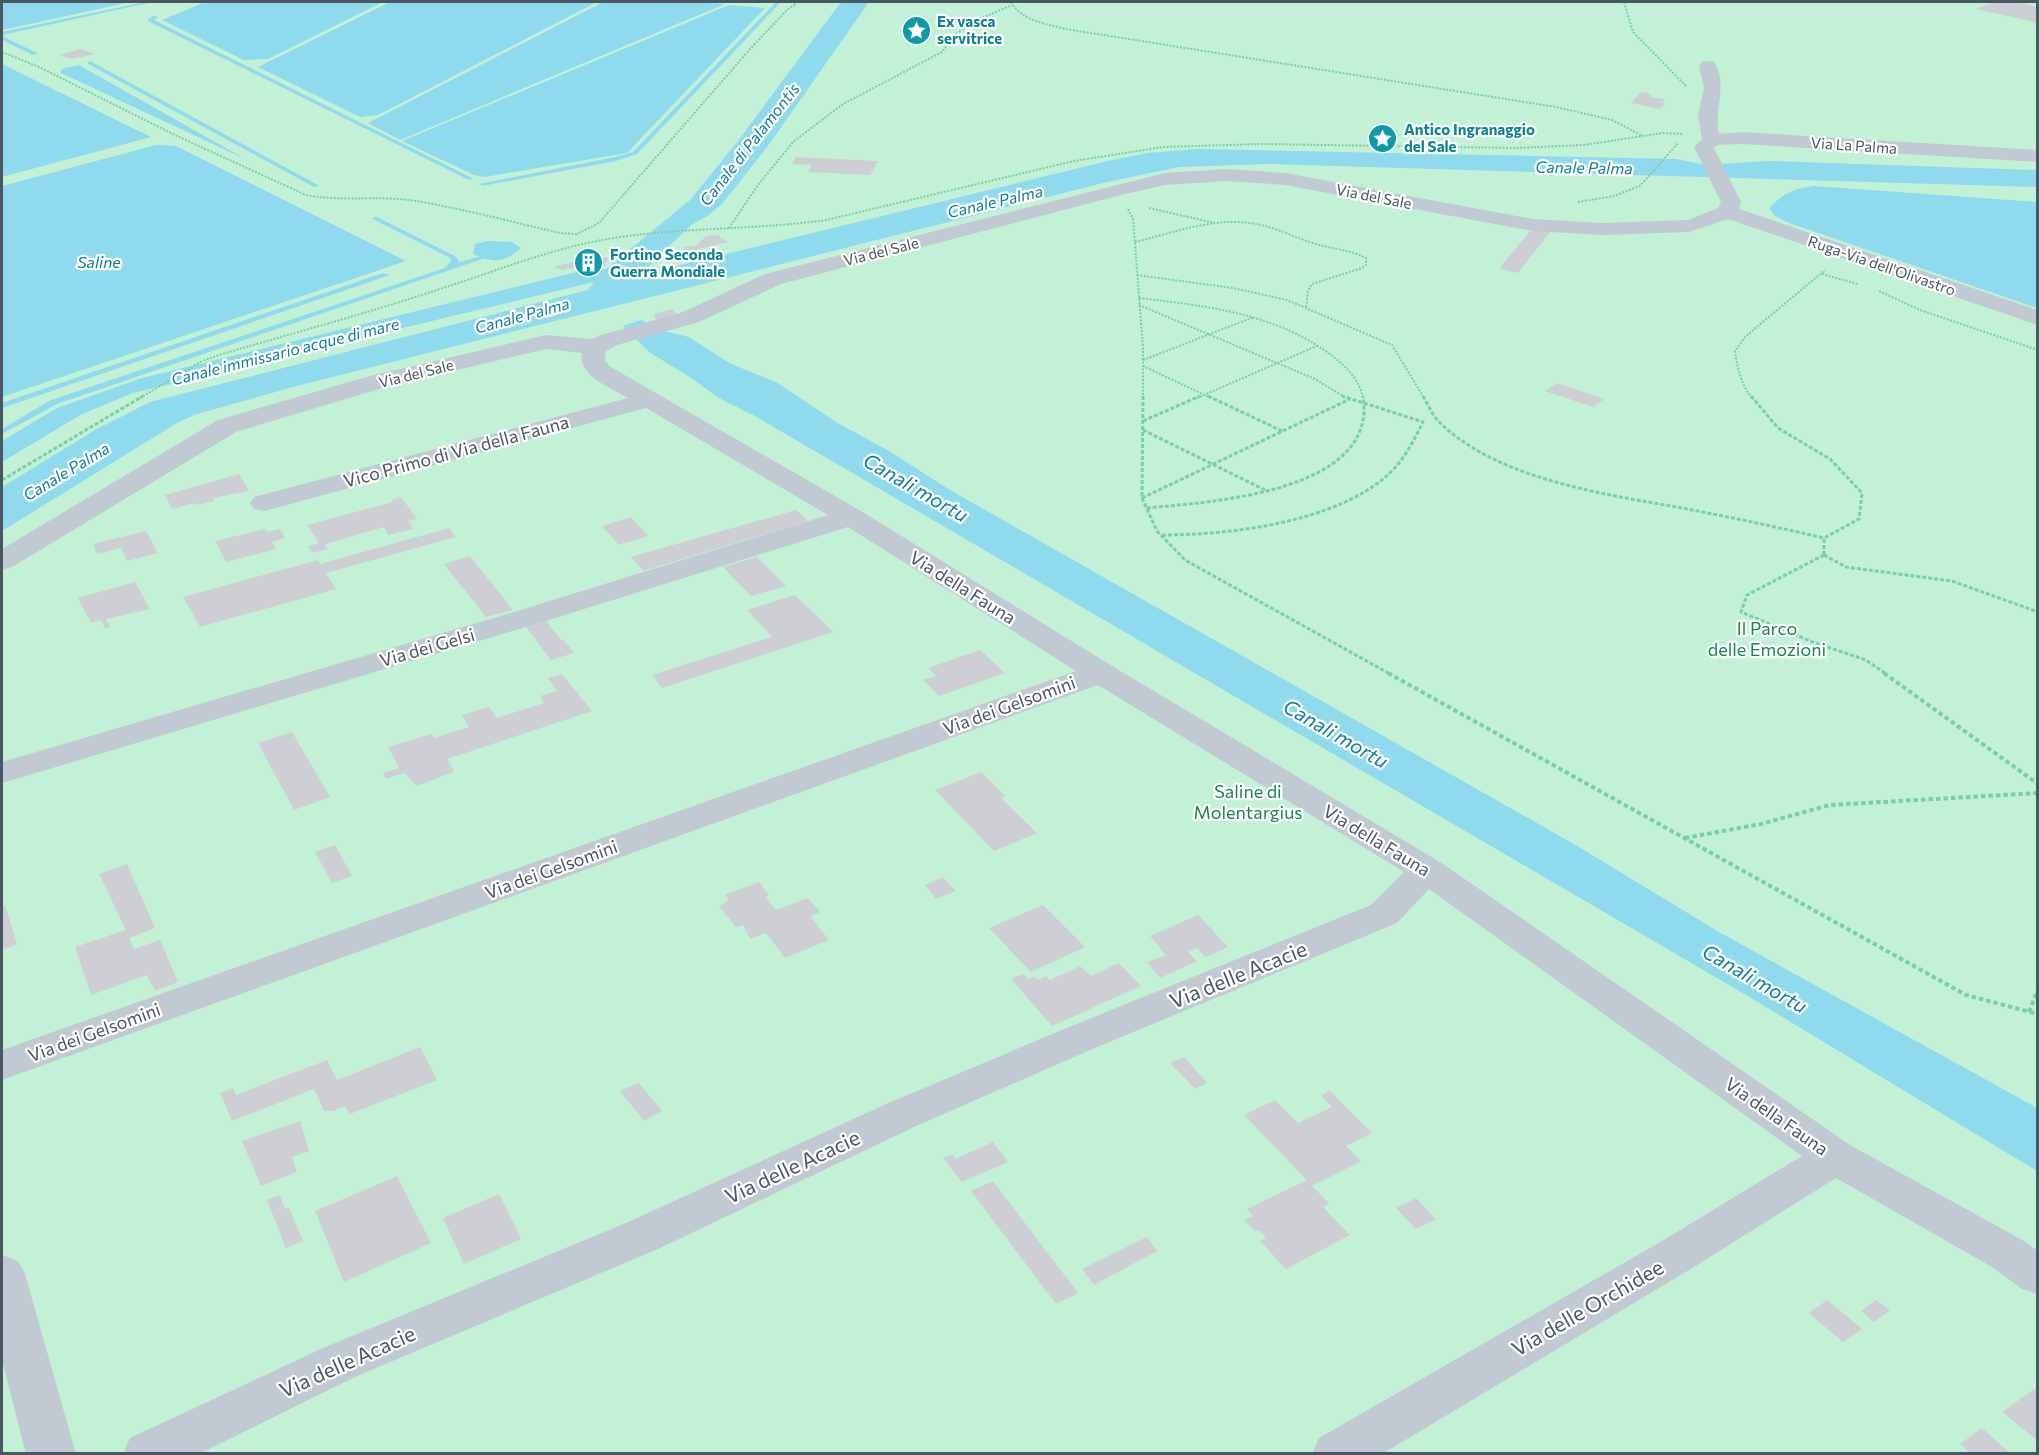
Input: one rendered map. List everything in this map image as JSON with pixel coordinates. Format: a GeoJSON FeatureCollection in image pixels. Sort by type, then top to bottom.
{"type":"FeatureCollection","features":[{"type":"Feature","properties":{"kind":"street"},"geometry":{"type":"LineString","coordinates":[[1708,66],[1713,89],[1709,99],[1706,124],[1712,140],[1704,147],[1731,202],[1727,212]]}},
{"type":"Feature","properties":{"kind":"street","name":"Via La Palma"},"geometry":{"type":"LineString","coordinates":[[1712,140],[1743,138],[2037,156]]}},
{"type":"Feature","properties":{"kind":"street","name":"Via del Sale"},"geometry":{"type":"LineString","coordinates":[[2,561],[227,426],[380,381],[546,342],[596,347],[609,340],[691,317],[773,279],[1165,179],[1227,175],[1285,179],[1533,225],[1604,229],[1661,228],[1689,226],[1727,212]]}},
{"type":"Feature","properties":{"kind":"street","name":"Ruga-Via dell'Olivastro"},"geometry":{"type":"LineString","coordinates":[[1727,212],[2037,318]]}},
{"type":"Feature","properties":{"kind":"street","name":"Via della Fauna"},"geometry":{"type":"LineString","coordinates":[[596,347],[591,357],[592,363],[600,371],[851,517],[1101,673],[1427,870],[1835,1157],[2008,1254],[2037,1276]]}},
{"type":"Feature","properties":{"kind":"street","name":"Vico Primo di Via della Fauna"},"geometry":{"type":"LineString","coordinates":[[264,503],[648,400]]}},
{"type":"Feature","properties":{"kind":"street","name":"Via dei Gelsi"},"geometry":{"type":"LineString","coordinates":[[2,773],[525,618],[851,517]]}},
{"type":"Feature","properties":{"kind":"street","name":"Via dei Gelsomini"},"geometry":{"type":"LineString","coordinates":[[2,1065],[1101,673]]}},
{"type":"Feature","properties":{"kind":"street","name":"Via delle Acacie"},"geometry":{"type":"LineString","coordinates":[[148,1454],[340,1362],[642,1236],[899,1116],[1083,1037],[1384,914],[1427,870]]}},
{"type":"Feature","properties":{"kind":"street","name":"Via delle Orchidee"},"geometry":{"type":"LineString","coordinates":[[1337,1454],[1678,1254],[1835,1157]]}},
{"type":"Feature","properties":{"kind":"street"},"geometry":{"type":"LineString","coordinates":[[2,1274],[51,1454]]}},
{"type":"Feature","properties":{"kind":"path"},"geometry":{"type":"LineString","coordinates":[[2,51],[177,136],[306,195],[322,198],[391,198],[417,201],[535,229],[577,234],[599,223],[750,49],[788,9],[796,4],[794,2]]}},
{"type":"Feature","properties":{"kind":"path"},"geometry":{"type":"LineString","coordinates":[[1624,2],[1633,32],[1682,83],[1709,99]]}},
{"type":"Feature","properties":{"kind":"path"},"geometry":{"type":"LineString","coordinates":[[728,229],[758,185],[793,142],[843,104],[942,52],[954,36],[972,22],[1011,3],[1026,17],[1066,29],[1556,107],[1603,117],[1630,126],[1644,137]]}},
{"type":"Feature","properties":{"kind":"path"},"geometry":{"type":"LineString","coordinates":[[1640,186],[1666,155]]}},
{"type":"Feature","properties":{"kind":"path"},"geometry":{"type":"LineString","coordinates":[[1135,206],[1126,204],[1133,219],[1143,363],[1142,498],[1161,535],[1185,560],[1965,995],[2037,1014]]}},
{"type":"Feature","properties":{"kind":"path"},"geometry":{"type":"LineString","coordinates":[[1144,207],[1218,224]]}},
{"type":"Feature","properties":{"kind":"path"},"geometry":{"type":"LineString","coordinates":[[1135,242],[1218,224],[1254,223],[1308,242],[1358,253],[1366,258],[1366,265],[1362,268],[1311,284],[1306,308]]}},
{"type":"Feature","properties":{"kind":"path"},"geometry":{"type":"LineString","coordinates":[[2,480],[202,362],[438,290],[538,256],[642,234],[692,230]]}},
{"type":"Feature","properties":{"kind":"path"},"geometry":{"type":"LineString","coordinates":[[577,234],[587,244]]}},
{"type":"Feature","properties":{"kind":"path"},"geometry":{"type":"LineString","coordinates":[[1137,275],[1233,288],[1287,300],[1392,345],[1439,422],[1466,442],[1506,465],[1552,481],[1610,495],[1765,524],[1824,538],[1858,519],[1862,493],[1830,459],[1778,428],[1748,392],[1737,366],[1735,351],[1745,337],[1847,252]]}},
{"type":"Feature","properties":{"kind":"path"},"geometry":{"type":"LineString","coordinates":[[1821,273],[1864,286]]}},
{"type":"Feature","properties":{"kind":"path"},"geometry":{"type":"LineString","coordinates":[[1874,289],[1920,310],[2037,350]]}},
{"type":"Feature","properties":{"kind":"path"},"geometry":{"type":"LineString","coordinates":[[1139,298],[1216,308],[1255,317],[1292,330],[1319,345],[1354,374],[1366,404],[1361,430],[1349,448],[1325,468],[1286,486],[1266,491],[1198,503],[1147,508]]}},
{"type":"Feature","properties":{"kind":"path"},"geometry":{"type":"LineString","coordinates":[[1139,305],[1315,379],[1330,391],[1424,422],[1408,453],[1384,478],[1355,496],[1305,515],[1265,525],[1215,534],[1161,535]]}},
{"type":"Feature","properties":{"kind":"path"},"geometry":{"type":"LineString","coordinates":[[1143,363],[1255,317]]}},
{"type":"Feature","properties":{"kind":"path"},"geometry":{"type":"LineString","coordinates":[[1143,421],[1319,345]]}},
{"type":"Feature","properties":{"kind":"path"},"geometry":{"type":"LineString","coordinates":[[1143,363],[1283,431]]}},
{"type":"Feature","properties":{"kind":"path"},"geometry":{"type":"LineString","coordinates":[[1142,498],[1350,399]]}},
{"type":"Feature","properties":{"kind":"path"},"geometry":{"type":"LineString","coordinates":[[1143,429],[1266,491]]}},
{"type":"Feature","properties":{"kind":"path"},"geometry":{"type":"LineString","coordinates":[[1824,538],[1824,555]]}},
{"type":"Feature","properties":{"kind":"path"},"geometry":{"type":"LineString","coordinates":[[1824,555],[1846,567],[1952,581],[2037,612]]}},
{"type":"Feature","properties":{"kind":"path"},"geometry":{"type":"LineString","coordinates":[[1824,555],[1747,595],[1741,612],[1866,660],[2037,784]]}},
{"type":"Feature","properties":{"kind":"path"},"geometry":{"type":"LineString","coordinates":[[1684,838],[1761,824],[1830,806],[2037,793]]}},
{"type":"Feature","properties":{"kind":"path"},"geometry":{"type":"LineString","coordinates":[[2029,1012],[2037,989]]}},
{"type":"Feature","properties":{"kind":"green space","name":"Saline di Molentargius"},"geometry":{"type":"Polygon","coordinates":[[[2,2],[2037,2],[2037,1453],[2,1454],[2,2]]]}},
{"type":"Feature","properties":{"kind":"water"},"geometry":{"type":"Polygon","coordinates":[[[2,2],[131,2],[2,30],[2,2]]]}},
{"type":"Feature","properties":{"kind":"water"},"geometry":{"type":"Polygon","coordinates":[[[205,2],[383,2],[268,59],[244,60],[162,20],[205,2]]]}},
{"type":"Feature","properties":{"kind":"water"},"geometry":{"type":"Polygon","coordinates":[[[390,2],[597,2],[378,115],[360,117],[258,67],[390,2]]]}},
{"type":"Feature","properties":{"kind":"water"},"geometry":{"type":"Polygon","coordinates":[[[603,2],[725,4],[400,140],[368,123],[603,2]]]}},
{"type":"Feature","properties":{"kind":"water"},"geometry":{"type":"Polygon","coordinates":[[[841,2],[869,2],[770,143],[723,203],[706,217],[691,225],[645,270],[660,270],[1112,160],[1147,153],[1198,149],[1676,159],[1706,165],[1768,161],[2037,170],[2037,187],[1267,164],[1179,167],[1103,183],[293,387],[194,415],[177,423],[2,531],[2,487],[95,430],[150,402],[588,290],[594,282],[133,393],[82,414],[2,462],[2,441],[57,408],[142,378],[581,271],[606,269],[690,200],[738,141],[841,2]]]}},
{"type":"Feature","properties":{"kind":"water"},"geometry":{"type":"Polygon","coordinates":[[[729,5],[765,8],[627,153],[484,177],[474,175],[402,141],[729,5]]]}},
{"type":"Feature","properties":{"kind":"water"},"geometry":{"type":"Polygon","coordinates":[[[2,64],[151,137],[2,177],[2,64]]]}},
{"type":"Feature","properties":{"kind":"water"},"geometry":{"type":"Polygon","coordinates":[[[79,65],[247,160],[61,73],[61,69],[79,65]]]}},
{"type":"Feature","properties":{"kind":"water","name":"Saline"},"geometry":{"type":"Polygon","coordinates":[[[156,145],[176,146],[406,261],[2,397],[2,186],[156,145]]]}},
{"type":"Feature","properties":{"kind":"water"},"geometry":{"type":"Polygon","coordinates":[[[1814,186],[2037,202],[2037,308],[1789,223],[1775,216],[1769,208],[1789,192],[1814,186]]]}},
{"type":"Feature","properties":{"kind":"water"},"geometry":{"type":"Polygon","coordinates":[[[488,241],[512,242],[521,248],[509,257],[498,260],[486,259],[473,254],[475,244],[488,241]]]}},
{"type":"Feature","properties":{"kind":"water","name":"Canali mortu"},"geometry":{"type":"Polygon","coordinates":[[[641,320],[663,331],[689,337],[731,364],[776,382],[836,422],[889,451],[950,490],[1579,847],[1719,932],[2037,1108],[2037,1171],[1746,995],[753,415],[717,397],[649,352],[623,326],[641,320]]]}},
{"type":"Feature","properties":{"kind":"building"},"geometry":{"type":"Polygon","coordinates":[[[1995,2],[2016,2],[2038,7],[2038,23],[1976,9],[1995,2]]]}},
{"type":"Feature","properties":{"kind":"building"},"geometry":{"type":"Polygon","coordinates":[[[81,49],[95,54],[72,59],[59,55],[81,49]]]}},
{"type":"Feature","properties":{"kind":"building"},"geometry":{"type":"Polygon","coordinates":[[[1641,92],[1652,94],[1649,97],[1665,99],[1662,103],[1665,103],[1660,109],[1631,103],[1641,92]]]}},
{"type":"Feature","properties":{"kind":"building"},"geometry":{"type":"Polygon","coordinates":[[[796,157],[878,161],[870,175],[808,172],[812,165],[792,164],[796,157]]]}},
{"type":"Feature","properties":{"kind":"building"},"geometry":{"type":"Polygon","coordinates":[[[1530,231],[1551,231],[1518,273],[1499,269],[1530,231]]]}},
{"type":"Feature","properties":{"kind":"building","name":"Fortino Seconda Guerra Mondiale"},"geometry":{"type":"Polygon","coordinates":[[[717,235],[728,242],[699,249],[697,252],[683,251],[684,247],[696,246],[706,236],[717,235]]]}},
{"type":"Feature","properties":{"kind":"building","name":"Fortino Seconda Guerra Mondiale"},"geometry":{"type":"Polygon","coordinates":[[[594,257],[609,258],[605,265],[589,265],[563,270],[553,267],[594,257]]]}},
{"type":"Feature","properties":{"kind":"building","name":"Fortino Seconda Guerra Mondiale"},"geometry":{"type":"Polygon","coordinates":[[[672,309],[678,316],[658,320],[654,318],[655,314],[672,309]]]}},
{"type":"Feature","properties":{"kind":"building"},"geometry":{"type":"Polygon","coordinates":[[[1557,383],[1604,399],[1593,407],[1545,391],[1557,383]]]}},
{"type":"Feature","properties":{"kind":"building"},"geometry":{"type":"Polygon","coordinates":[[[239,474],[249,491],[172,509],[165,495],[239,474]]]}},
{"type":"Feature","properties":{"kind":"building"},"geometry":{"type":"Polygon","coordinates":[[[401,497],[417,519],[408,521],[413,529],[388,535],[384,527],[325,544],[327,549],[313,553],[308,546],[319,543],[307,525],[393,502],[391,500],[401,497]]]}},
{"type":"Feature","properties":{"kind":"building"},"geometry":{"type":"Polygon","coordinates":[[[796,510],[808,521],[643,571],[631,557],[796,510]]]}},
{"type":"Feature","properties":{"kind":"building"},"geometry":{"type":"Polygon","coordinates":[[[631,517],[648,536],[619,545],[602,526],[631,517]]]}},
{"type":"Feature","properties":{"kind":"building"},"geometry":{"type":"Polygon","coordinates":[[[449,528],[456,537],[326,573],[336,589],[200,627],[183,597],[318,560],[320,564],[449,528]]]}},
{"type":"Feature","properties":{"kind":"building"},"geometry":{"type":"Polygon","coordinates":[[[265,529],[267,532],[280,529],[285,538],[272,542],[276,549],[226,562],[215,541],[265,529]]]}},
{"type":"Feature","properties":{"kind":"building"},"geometry":{"type":"Polygon","coordinates":[[[146,531],[158,553],[127,561],[121,548],[97,554],[93,544],[146,531]]]}},
{"type":"Feature","properties":{"kind":"building"},"geometry":{"type":"Polygon","coordinates":[[[470,556],[513,610],[486,617],[444,564],[470,556]]]}},
{"type":"Feature","properties":{"kind":"building"},"geometry":{"type":"Polygon","coordinates":[[[757,557],[786,586],[751,596],[723,567],[757,557]]]}},
{"type":"Feature","properties":{"kind":"building"},"geometry":{"type":"Polygon","coordinates":[[[135,582],[150,609],[106,619],[110,627],[105,628],[101,620],[91,623],[78,598],[135,582]]]}},
{"type":"Feature","properties":{"kind":"building"},"geometry":{"type":"Polygon","coordinates":[[[795,595],[833,632],[662,688],[652,675],[772,637],[747,610],[795,595]]]}},
{"type":"Feature","properties":{"kind":"building"},"geometry":{"type":"Polygon","coordinates":[[[546,621],[574,653],[551,660],[526,627],[546,621]]]}},
{"type":"Feature","properties":{"kind":"building"},"geometry":{"type":"Polygon","coordinates":[[[980,650],[1005,673],[939,696],[923,680],[936,676],[928,668],[980,650]]]}},
{"type":"Feature","properties":{"kind":"building"},"geometry":{"type":"Polygon","coordinates":[[[562,674],[592,711],[447,759],[454,772],[416,786],[405,773],[386,779],[383,773],[399,768],[388,747],[431,734],[434,738],[469,727],[462,715],[489,707],[497,718],[544,703],[540,696],[557,691],[548,678],[562,674]]]}},
{"type":"Feature","properties":{"kind":"building"},"geometry":{"type":"Polygon","coordinates":[[[292,732],[330,797],[294,810],[258,743],[292,732]]]}},
{"type":"Feature","properties":{"kind":"building"},"geometry":{"type":"Polygon","coordinates":[[[981,772],[1005,796],[1001,798],[1037,833],[994,851],[935,790],[981,772]]]}},
{"type":"Feature","properties":{"kind":"building"},"geometry":{"type":"Polygon","coordinates":[[[335,845],[352,876],[332,883],[315,852],[335,845]]]}},
{"type":"Feature","properties":{"kind":"building"},"geometry":{"type":"Polygon","coordinates":[[[127,864],[155,928],[129,938],[134,949],[160,940],[178,982],[155,991],[147,975],[91,995],[75,947],[126,930],[99,874],[127,864]]]}},
{"type":"Feature","properties":{"kind":"building"},"geometry":{"type":"Polygon","coordinates":[[[943,877],[956,891],[936,899],[925,885],[943,877]]]}},
{"type":"Feature","properties":{"kind":"building"},"geometry":{"type":"Polygon","coordinates":[[[759,882],[769,895],[766,897],[776,910],[808,898],[820,912],[810,916],[829,940],[785,958],[766,933],[750,939],[743,925],[736,927],[719,906],[729,900],[725,895],[759,882]]]}},
{"type":"Feature","properties":{"kind":"building"},"geometry":{"type":"Polygon","coordinates":[[[5,905],[17,944],[2,950],[2,907],[5,905]]]}},
{"type":"Feature","properties":{"kind":"building"},"geometry":{"type":"Polygon","coordinates":[[[1043,905],[1085,947],[1031,972],[989,928],[1043,905]]]}},
{"type":"Feature","properties":{"kind":"building"},"geometry":{"type":"Polygon","coordinates":[[[1198,915],[1228,947],[1206,957],[1197,948],[1188,952],[1197,961],[1160,978],[1147,962],[1166,955],[1150,936],[1198,915]]]}},
{"type":"Feature","properties":{"kind":"building"},"geometry":{"type":"Polygon","coordinates":[[[1119,963],[1141,986],[1052,1026],[1011,979],[1024,974],[1028,979],[1035,977],[1038,980],[1046,976],[1050,980],[1080,966],[1091,976],[1119,963]]]}},
{"type":"Feature","properties":{"kind":"building"},"geometry":{"type":"Polygon","coordinates":[[[420,1047],[437,1080],[350,1114],[345,1106],[333,1111],[324,1111],[314,1089],[232,1121],[220,1093],[233,1088],[236,1095],[327,1060],[337,1080],[420,1047]]]}},
{"type":"Feature","properties":{"kind":"building"},"geometry":{"type":"Polygon","coordinates":[[[1184,1057],[1207,1083],[1195,1089],[1170,1063],[1184,1057]]]}},
{"type":"Feature","properties":{"kind":"building"},"geometry":{"type":"Polygon","coordinates":[[[639,1083],[662,1111],[644,1121],[620,1091],[639,1083]]]}},
{"type":"Feature","properties":{"kind":"building"},"geometry":{"type":"Polygon","coordinates":[[[1330,1091],[1372,1133],[1346,1146],[1361,1161],[1312,1186],[1329,1203],[1323,1207],[1350,1235],[1286,1269],[1260,1241],[1266,1238],[1244,1220],[1253,1216],[1247,1209],[1307,1180],[1244,1115],[1275,1100],[1298,1123],[1332,1107],[1321,1095],[1330,1091]]]}},
{"type":"Feature","properties":{"kind":"building"},"geometry":{"type":"Polygon","coordinates":[[[300,1121],[309,1151],[292,1157],[297,1172],[261,1186],[242,1141],[300,1121]]]}},
{"type":"Feature","properties":{"kind":"building"},"geometry":{"type":"Polygon","coordinates":[[[993,1142],[1008,1162],[962,1182],[943,1158],[952,1154],[955,1159],[993,1142]]]}},
{"type":"Feature","properties":{"kind":"building"},"geometry":{"type":"Polygon","coordinates":[[[397,1176],[431,1243],[344,1282],[315,1211],[397,1176]]]}},
{"type":"Feature","properties":{"kind":"building"},"geometry":{"type":"Polygon","coordinates":[[[993,1181],[1078,1293],[1056,1304],[971,1191],[993,1181]]]}},
{"type":"Feature","properties":{"kind":"building"},"geometry":{"type":"Polygon","coordinates":[[[499,1194],[521,1239],[464,1264],[443,1218],[499,1194]]]}},
{"type":"Feature","properties":{"kind":"building"},"geometry":{"type":"Polygon","coordinates":[[[280,1195],[285,1209],[289,1208],[303,1241],[286,1248],[267,1200],[280,1195]]]}},
{"type":"Feature","properties":{"kind":"building"},"geometry":{"type":"Polygon","coordinates":[[[1416,1198],[1436,1219],[1416,1229],[1396,1208],[1416,1198]]]}},
{"type":"Feature","properties":{"kind":"building"},"geometry":{"type":"Polygon","coordinates":[[[1147,1237],[1157,1251],[1094,1285],[1082,1269],[1147,1237]]]}},
{"type":"Feature","properties":{"kind":"building"},"geometry":{"type":"Polygon","coordinates":[[[1827,1300],[1862,1329],[1843,1342],[1809,1313],[1827,1300]]]}},
{"type":"Feature","properties":{"kind":"building"},"geometry":{"type":"Polygon","coordinates":[[[1876,1300],[1890,1310],[1874,1322],[1861,1311],[1876,1300]]]}},
{"type":"Feature","properties":{"kind":"building"},"geometry":{"type":"Polygon","coordinates":[[[2038,1386],[2038,1441],[2002,1412],[2038,1386]]]}},
{"type":"Feature","properties":{"kind":"building"},"geometry":{"type":"Polygon","coordinates":[[[1982,1428],[2011,1454],[1972,1454],[1960,1444],[1982,1428]]]}},
{"type":"Feature","properties":{"kind":"waterway"},"geometry":{"type":"LineString","coordinates":[[2,34],[150,2]]}},
{"type":"Feature","properties":{"kind":"waterway"},"geometry":{"type":"LineString","coordinates":[[482,184],[616,159],[635,153],[778,2]]}},
{"type":"Feature","properties":{"kind":"waterway"},"geometry":{"type":"LineString","coordinates":[[155,17],[150,20],[471,179]]}},
{"type":"Feature","properties":{"kind":"waterway"},"geometry":{"type":"LineString","coordinates":[[2,38],[35,54]]}},
{"type":"Feature","properties":{"kind":"waterway"},"geometry":{"type":"LineString","coordinates":[[90,63],[316,186]]}},
{"type":"Feature","properties":{"kind":"waterway"},"geometry":{"type":"LineString","coordinates":[[375,218],[453,257],[455,261],[449,268]]}},
{"type":"Feature","properties":{"kind":"waterway"},"geometry":{"type":"LineString","coordinates":[[449,268],[481,258]]}},
{"type":"Feature","properties":{"kind":"waterway","name":"Canale immissario acque di mare"},"geometry":{"type":"LineString","coordinates":[[2,432],[54,402],[449,268]]}},
{"type":"Feature","properties":{"kind":"waterway"},"geometry":{"type":"LineString","coordinates":[[2,406],[386,275]]}},
{"type":"Feature","properties":{"kind":"place","name":"Ex vasca servitrice"},"geometry":{"type":"Point","coordinates":[916,30]}},
{"type":"Feature","properties":{"kind":"place","name":"Antico Ingranaggio del Sale"},"geometry":{"type":"Point","coordinates":[1383,138]}},
{"type":"Feature","properties":{"kind":"place","name":"Fortino Seconda Guerra Mondiale"},"geometry":{"type":"Point","coordinates":[589,263]}},
{"type":"Feature","properties":{"kind":"water label","name":"Canale di Palamontis"},"geometry":{"type":"Point","coordinates":[749,144]}},
{"type":"Feature","properties":{"kind":"water label","name":"Canale Palma"},"geometry":{"type":"Point","coordinates":[1584,167]}},
{"type":"Feature","properties":{"kind":"water label","name":"Canale Palma"},"geometry":{"type":"Point","coordinates":[995,201]}},
{"type":"Feature","properties":{"kind":"water label","name":"Canale Palma"},"geometry":{"type":"Point","coordinates":[522,315]}},
{"type":"Feature","properties":{"kind":"water label","name":"Canale Palma"},"geometry":{"type":"Point","coordinates":[66,471]}},
{"type":"Feature","properties":{"kind":"park label","name":"Il Parco delle Emozioni"},"geometry":{"type":"Point","coordinates":[1767,638]}}]}
